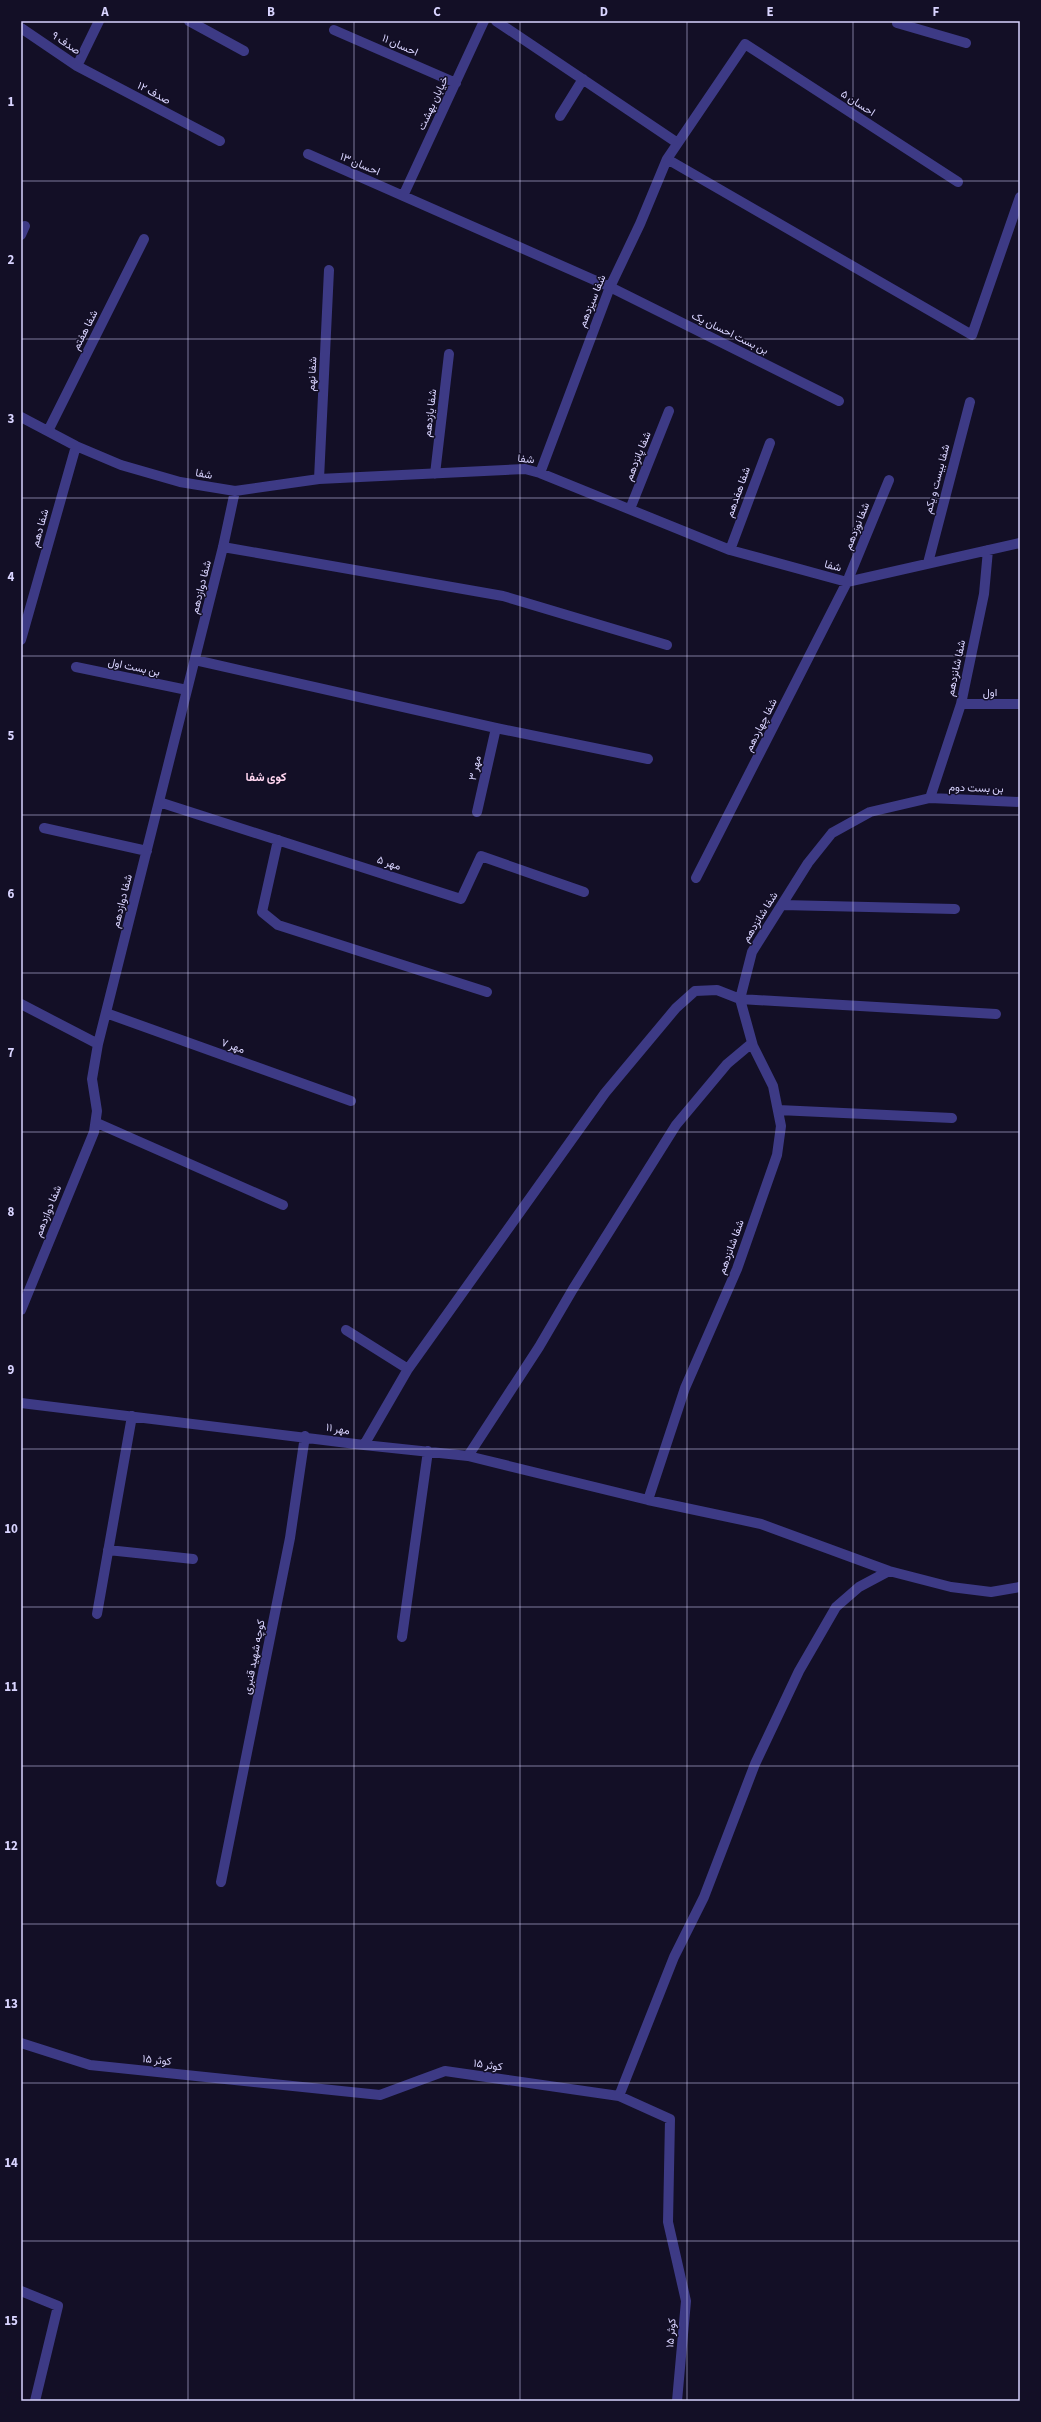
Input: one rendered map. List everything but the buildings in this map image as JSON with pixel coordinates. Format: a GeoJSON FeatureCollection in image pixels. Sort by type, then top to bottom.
{"type":"FeatureCollection","features":[{"type":"Feature","properties":{"kind":"street"},"geometry":{"type":"LineString","coordinates":[[77,66],[98,21]]}},
{"type":"Feature","properties":{"kind":"street"},"geometry":{"type":"LineString","coordinates":[[190,21],[244,51]]}},
{"type":"Feature","properties":{"kind":"street","name":"خیابان بهشت"},"geometry":{"type":"LineString","coordinates":[[403,196],[484,21]]}},
{"type":"Feature","properties":{"kind":"street"},"geometry":{"type":"LineString","coordinates":[[496,21],[676,142]]}},
{"type":"Feature","properties":{"kind":"street"},"geometry":{"type":"LineString","coordinates":[[897,22],[966,44]]}},
{"type":"Feature","properties":{"kind":"street","name":"صدف ۹"},"geometry":{"type":"LineString","coordinates":[[21,28],[77,66]]}},
{"type":"Feature","properties":{"kind":"street","name":"احسان ۱۱"},"geometry":{"type":"LineString","coordinates":[[334,30],[456,83]]}},
{"type":"Feature","properties":{"kind":"street","name":"شفا سیزدهم"},"geometry":{"type":"LineString","coordinates":[[540,473],[610,287],[640,224],[667,159],[676,142],[745,44]]}},
{"type":"Feature","properties":{"kind":"street","name":"احسان ۵"},"geometry":{"type":"LineString","coordinates":[[745,44],[958,182]]}},
{"type":"Feature","properties":{"kind":"street","name":"صدف ۱۲"},"geometry":{"type":"LineString","coordinates":[[77,66],[220,141]]}},
{"type":"Feature","properties":{"kind":"street"},"geometry":{"type":"LineString","coordinates":[[560,116],[583,79]]}},
{"type":"Feature","properties":{"kind":"street","name":"احسان ۱۳"},"geometry":{"type":"LineString","coordinates":[[308,154],[610,287]]}},
{"type":"Feature","properties":{"kind":"street"},"geometry":{"type":"LineString","coordinates":[[667,159],[972,335],[1020,197]]}},
{"type":"Feature","properties":{"kind":"street","name":"شفا هفتم"},"geometry":{"type":"LineString","coordinates":[[48,431],[144,239]]}},
{"type":"Feature","properties":{"kind":"street","name":"شفا نهم"},"geometry":{"type":"LineString","coordinates":[[319,479],[329,270]]}},
{"type":"Feature","properties":{"kind":"street","name":"بن بست احسان یک"},"geometry":{"type":"LineString","coordinates":[[610,287],[839,401]]}},
{"type":"Feature","properties":{"kind":"street","name":"شفا یازدهم"},"geometry":{"type":"LineString","coordinates":[[435,474],[449,354]]}},
{"type":"Feature","properties":{"kind":"street","name":"شفا بیست و یکم"},"geometry":{"type":"LineString","coordinates":[[928,563],[970,402]]}},
{"type":"Feature","properties":{"kind":"street","name":"شفا پانزدهم"},"geometry":{"type":"LineString","coordinates":[[630,509],[669,411]]}},
{"type":"Feature","properties":{"kind":"street","name":"شفا"},"geometry":{"type":"LineString","coordinates":[[21,417],[76,446],[121,465],[180,482],[235,491],[319,479],[525,469],[540,473],[730,550],[847,582],[1020,543]]}},
{"type":"Feature","properties":{"kind":"street","name":"شفا هفدهم"},"geometry":{"type":"LineString","coordinates":[[730,550],[770,443]]}},
{"type":"Feature","properties":{"kind":"street","name":"شفا دهم"},"geometry":{"type":"LineString","coordinates":[[21,640],[76,446]]}},
{"type":"Feature","properties":{"kind":"street","name":"شفا نوزدهم"},"geometry":{"type":"LineString","coordinates":[[847,582],[889,480]]}},
{"type":"Feature","properties":{"kind":"street","name":"شفا دوازدهم"},"geometry":{"type":"LineString","coordinates":[[21,1310],[96,1122],[92,1079],[98,1044],[223,547],[235,491]]}},
{"type":"Feature","properties":{"kind":"street"},"geometry":{"type":"LineString","coordinates":[[223,547],[503,596],[667,645]]}},
{"type":"Feature","properties":{"kind":"street","name":"شفا شانزدهم"},"geometry":{"type":"LineString","coordinates":[[648,1500],[685,1388],[737,1268],[776,1155],[781,1126],[773,1086],[752,1043],[740,999],[752,952],[808,863],[832,833],[870,812],[930,798],[961,704],[984,594],[988,550]]}},
{"type":"Feature","properties":{"kind":"street","name":"شفا چهاردهم"},"geometry":{"type":"LineString","coordinates":[[696,878],[847,582]]}},
{"type":"Feature","properties":{"kind":"street"},"geometry":{"type":"LineString","coordinates":[[195,660],[496,728],[648,759]]}},
{"type":"Feature","properties":{"kind":"street","name":"بن بست اول"},"geometry":{"type":"LineString","coordinates":[[76,667],[186,690]]}},
{"type":"Feature","properties":{"kind":"street","name":"اول"},"geometry":{"type":"LineString","coordinates":[[961,704],[1020,704]]}},
{"type":"Feature","properties":{"kind":"street","name":"مهر ۳"},"geometry":{"type":"LineString","coordinates":[[477,812],[496,728]]}},
{"type":"Feature","properties":{"kind":"street","name":"بن بست دوم"},"geometry":{"type":"LineString","coordinates":[[930,798],[1020,802]]}},
{"type":"Feature","properties":{"kind":"street","name":"مهر ۵"},"geometry":{"type":"LineString","coordinates":[[159,802],[461,899],[481,856],[584,892]]}},
{"type":"Feature","properties":{"kind":"street"},"geometry":{"type":"LineString","coordinates":[[44,828],[147,851]]}},
{"type":"Feature","properties":{"kind":"street"},"geometry":{"type":"LineString","coordinates":[[278,840],[262,912],[278,925],[487,992]]}},
{"type":"Feature","properties":{"kind":"street"},"geometry":{"type":"LineString","coordinates":[[782,905],[955,909]]}},
{"type":"Feature","properties":{"kind":"street"},"geometry":{"type":"LineString","coordinates":[[364,1445],[408,1369],[605,1093],[676,1008],[695,991],[706,989],[717,990],[740,999],[996,1014]]}},
{"type":"Feature","properties":{"kind":"street"},"geometry":{"type":"LineString","coordinates":[[21,1004],[98,1044]]}},
{"type":"Feature","properties":{"kind":"street","name":"مهر ۷"},"geometry":{"type":"LineString","coordinates":[[106,1013],[351,1101]]}},
{"type":"Feature","properties":{"kind":"street"},"geometry":{"type":"LineString","coordinates":[[468,1456],[539,1347],[573,1289],[676,1126],[727,1064],[752,1043]]}},
{"type":"Feature","properties":{"kind":"street"},"geometry":{"type":"LineString","coordinates":[[778,1110],[952,1118]]}},
{"type":"Feature","properties":{"kind":"street"},"geometry":{"type":"LineString","coordinates":[[96,1122],[283,1205]]}},
{"type":"Feature","properties":{"kind":"street"},"geometry":{"type":"LineString","coordinates":[[346,1330],[408,1369]]}},
{"type":"Feature","properties":{"kind":"street","name":"مهر ۱۱"},"geometry":{"type":"LineString","coordinates":[[21,1403],[306,1436],[364,1445],[468,1456],[648,1500],[761,1524],[889,1571],[951,1587],[991,1592],[1020,1587]]}},
{"type":"Feature","properties":{"kind":"street"},"geometry":{"type":"LineString","coordinates":[[97,1614],[132,1416]]}},
{"type":"Feature","properties":{"kind":"street","name":"کوچه شهید قنبری"},"geometry":{"type":"LineString","coordinates":[[221,1882],[290,1538],[306,1436]]}},
{"type":"Feature","properties":{"kind":"street"},"geometry":{"type":"LineString","coordinates":[[402,1637],[428,1451]]}},
{"type":"Feature","properties":{"kind":"street"},"geometry":{"type":"LineString","coordinates":[[108,1550],[193,1559]]}},
{"type":"Feature","properties":{"kind":"street"},"geometry":{"type":"LineString","coordinates":[[619,2096],[674,1957],[704,1897],[755,1764],[799,1671],[836,1607],[859,1587],[889,1571]]}},
{"type":"Feature","properties":{"kind":"street","name":"کوثر ۱۵"},"geometry":{"type":"LineString","coordinates":[[21,2043],[90,2065],[380,2095],[445,2071],[619,2096],[670,2119],[668,2222],[686,2301],[677,2401]]}},
{"type":"Feature","properties":{"kind":"street"},"geometry":{"type":"LineString","coordinates":[[21,2291],[58,2306],[35,2401]]}},
{"type":"Feature","properties":{"kind":"district","name":"کوی شفا"},"geometry":{"type":"Point","coordinates":[266,777]}}]}
